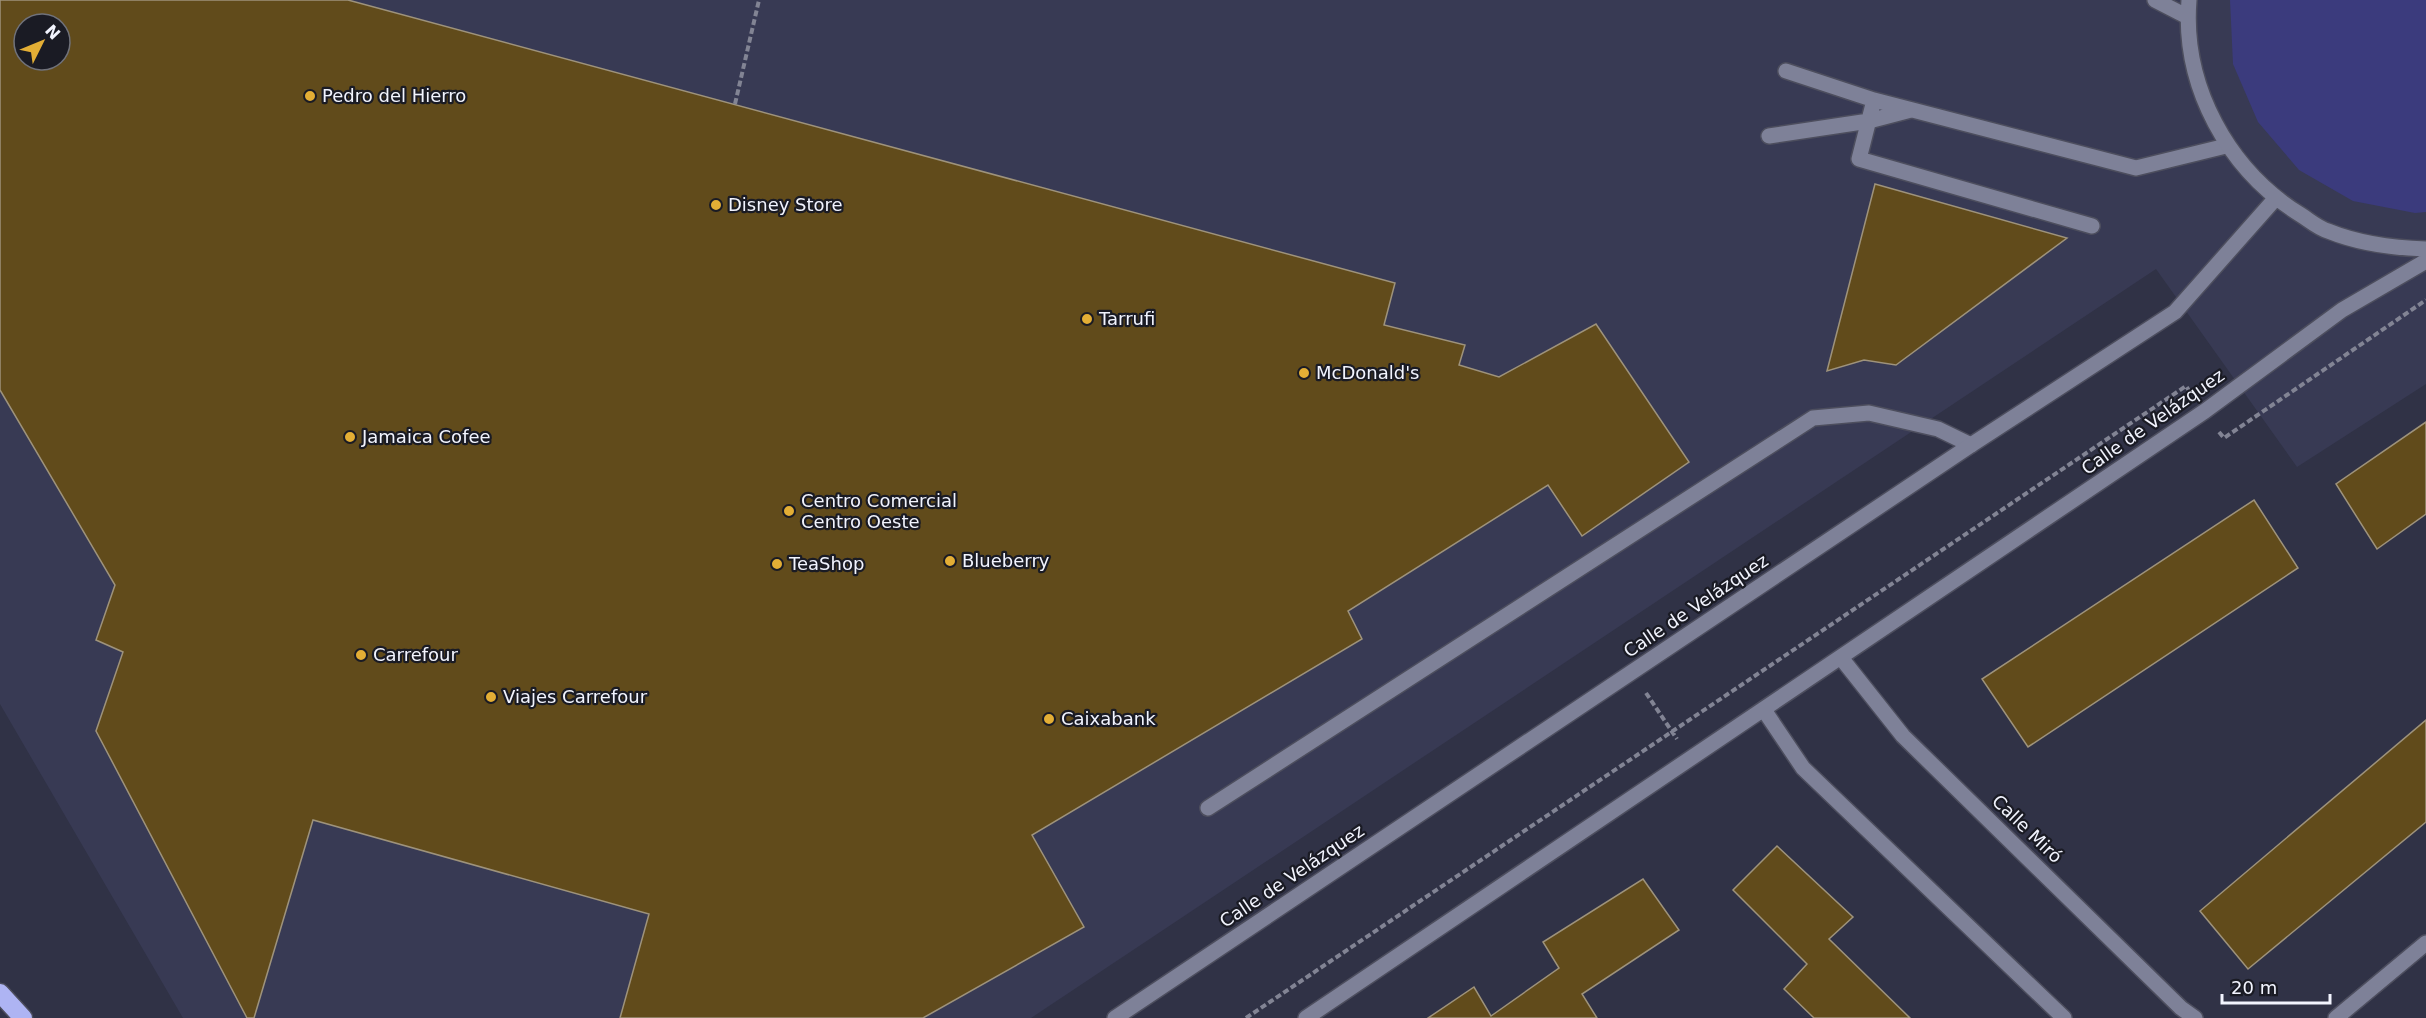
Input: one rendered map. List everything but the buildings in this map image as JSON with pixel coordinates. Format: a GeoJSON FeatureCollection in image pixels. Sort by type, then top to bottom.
{"type":"FeatureCollection","features":[{"type":"Feature","properties":{"kind":"highway"},"geometry":{"type":"LineString","coordinates":[[0,993],[23,1018]]}},
{"type":"Feature","properties":{"kind":"street"},"geometry":{"type":"LineString","coordinates":[[2155,0],[2188,17]]}},
{"type":"Feature","properties":{"kind":"street"},"geometry":{"type":"LineString","coordinates":[[2189,0],[2188,17],[2197,84],[2226,146],[2275,199],[2326,231],[2386,248],[2426,249]]}},
{"type":"Feature","properties":{"kind":"street"},"geometry":{"type":"LineString","coordinates":[[1786,71],[1874,100],[2136,168],[2226,146]]}},
{"type":"Feature","properties":{"kind":"street"},"geometry":{"type":"LineString","coordinates":[[1874,100],[1859,159],[2092,226]]}},
{"type":"Feature","properties":{"kind":"street"},"geometry":{"type":"LineString","coordinates":[[1769,136],[1869,121],[1912,110]]}},
{"type":"Feature","properties":{"kind":"street","name":"Calle de Velázquez"},"geometry":{"type":"LineString","coordinates":[[1115,1018],[1971,444],[2175,312],[2275,199]]}},
{"type":"Feature","properties":{"kind":"street","name":"Calle de Velázquez"},"geometry":{"type":"LineString","coordinates":[[1306,1018],[1689,758],[1842,659],[2205,411],[2342,310],[2426,261]]}},
{"type":"Feature","properties":{"kind":"street"},"geometry":{"type":"LineString","coordinates":[[1208,808],[1813,418],[1869,413],[1938,429],[1971,444]]}},
{"type":"Feature","properties":{"kind":"street","name":"Calle Miró"},"geometry":{"type":"LineString","coordinates":[[1842,659],[1903,736],[2181,1008],[2195,1018]]}},
{"type":"Feature","properties":{"kind":"street"},"geometry":{"type":"LineString","coordinates":[[1764,710],[1803,768],[2064,1018]]}},
{"type":"Feature","properties":{"kind":"street"},"geometry":{"type":"LineString","coordinates":[[2336,1018],[2426,943]]}},
{"type":"Feature","properties":{"kind":"path"},"geometry":{"type":"LineString","coordinates":[[735,104],[759,0]]}},
{"type":"Feature","properties":{"kind":"path"},"geometry":{"type":"LineString","coordinates":[[1632,672],[1689,758]]}},
{"type":"Feature","properties":{"kind":"shaded area"},"geometry":{"type":"Polygon","coordinates":[[[0,0],[2426,0],[2426,384],[2297,467],[2156,269],[1031,1018],[183,1018],[0,704],[0,0]]]}},
{"type":"Feature","properties":{"kind":"shaded area"},"geometry":{"type":"Polygon","coordinates":[[[2230,0],[2426,0],[2426,212],[2415,213],[2353,201],[2299,170],[2258,122],[2233,64],[2230,0]]]}},
{"type":"Feature","properties":{"kind":"place","name":"Pedro del Hierro"},"geometry":{"type":"Point","coordinates":[310,96]}},
{"type":"Feature","properties":{"kind":"place","name":"Disney Store"},"geometry":{"type":"Point","coordinates":[716,205]}},
{"type":"Feature","properties":{"kind":"place","name":"Tarrufi"},"geometry":{"type":"Point","coordinates":[1087,319]}},
{"type":"Feature","properties":{"kind":"place","name":"McDonald's"},"geometry":{"type":"Point","coordinates":[1304,373]}},
{"type":"Feature","properties":{"kind":"place","name":"Jamaica Cofee"},"geometry":{"type":"Point","coordinates":[350,437]}},
{"type":"Feature","properties":{"kind":"place","name":"Centro Comercial Centro Oeste"},"geometry":{"type":"Point","coordinates":[789,511]}},
{"type":"Feature","properties":{"kind":"place","name":"Blueberry"},"geometry":{"type":"Point","coordinates":[950,561]}},
{"type":"Feature","properties":{"kind":"place","name":"TeaShop"},"geometry":{"type":"Point","coordinates":[777,564]}},
{"type":"Feature","properties":{"kind":"place","name":"Carrefour"},"geometry":{"type":"Point","coordinates":[361,655]}},
{"type":"Feature","properties":{"kind":"place","name":"Viajes Carrefour"},"geometry":{"type":"Point","coordinates":[491,697]}},
{"type":"Feature","properties":{"kind":"place","name":"Caixabank"},"geometry":{"type":"Point","coordinates":[1049,719]}}]}
